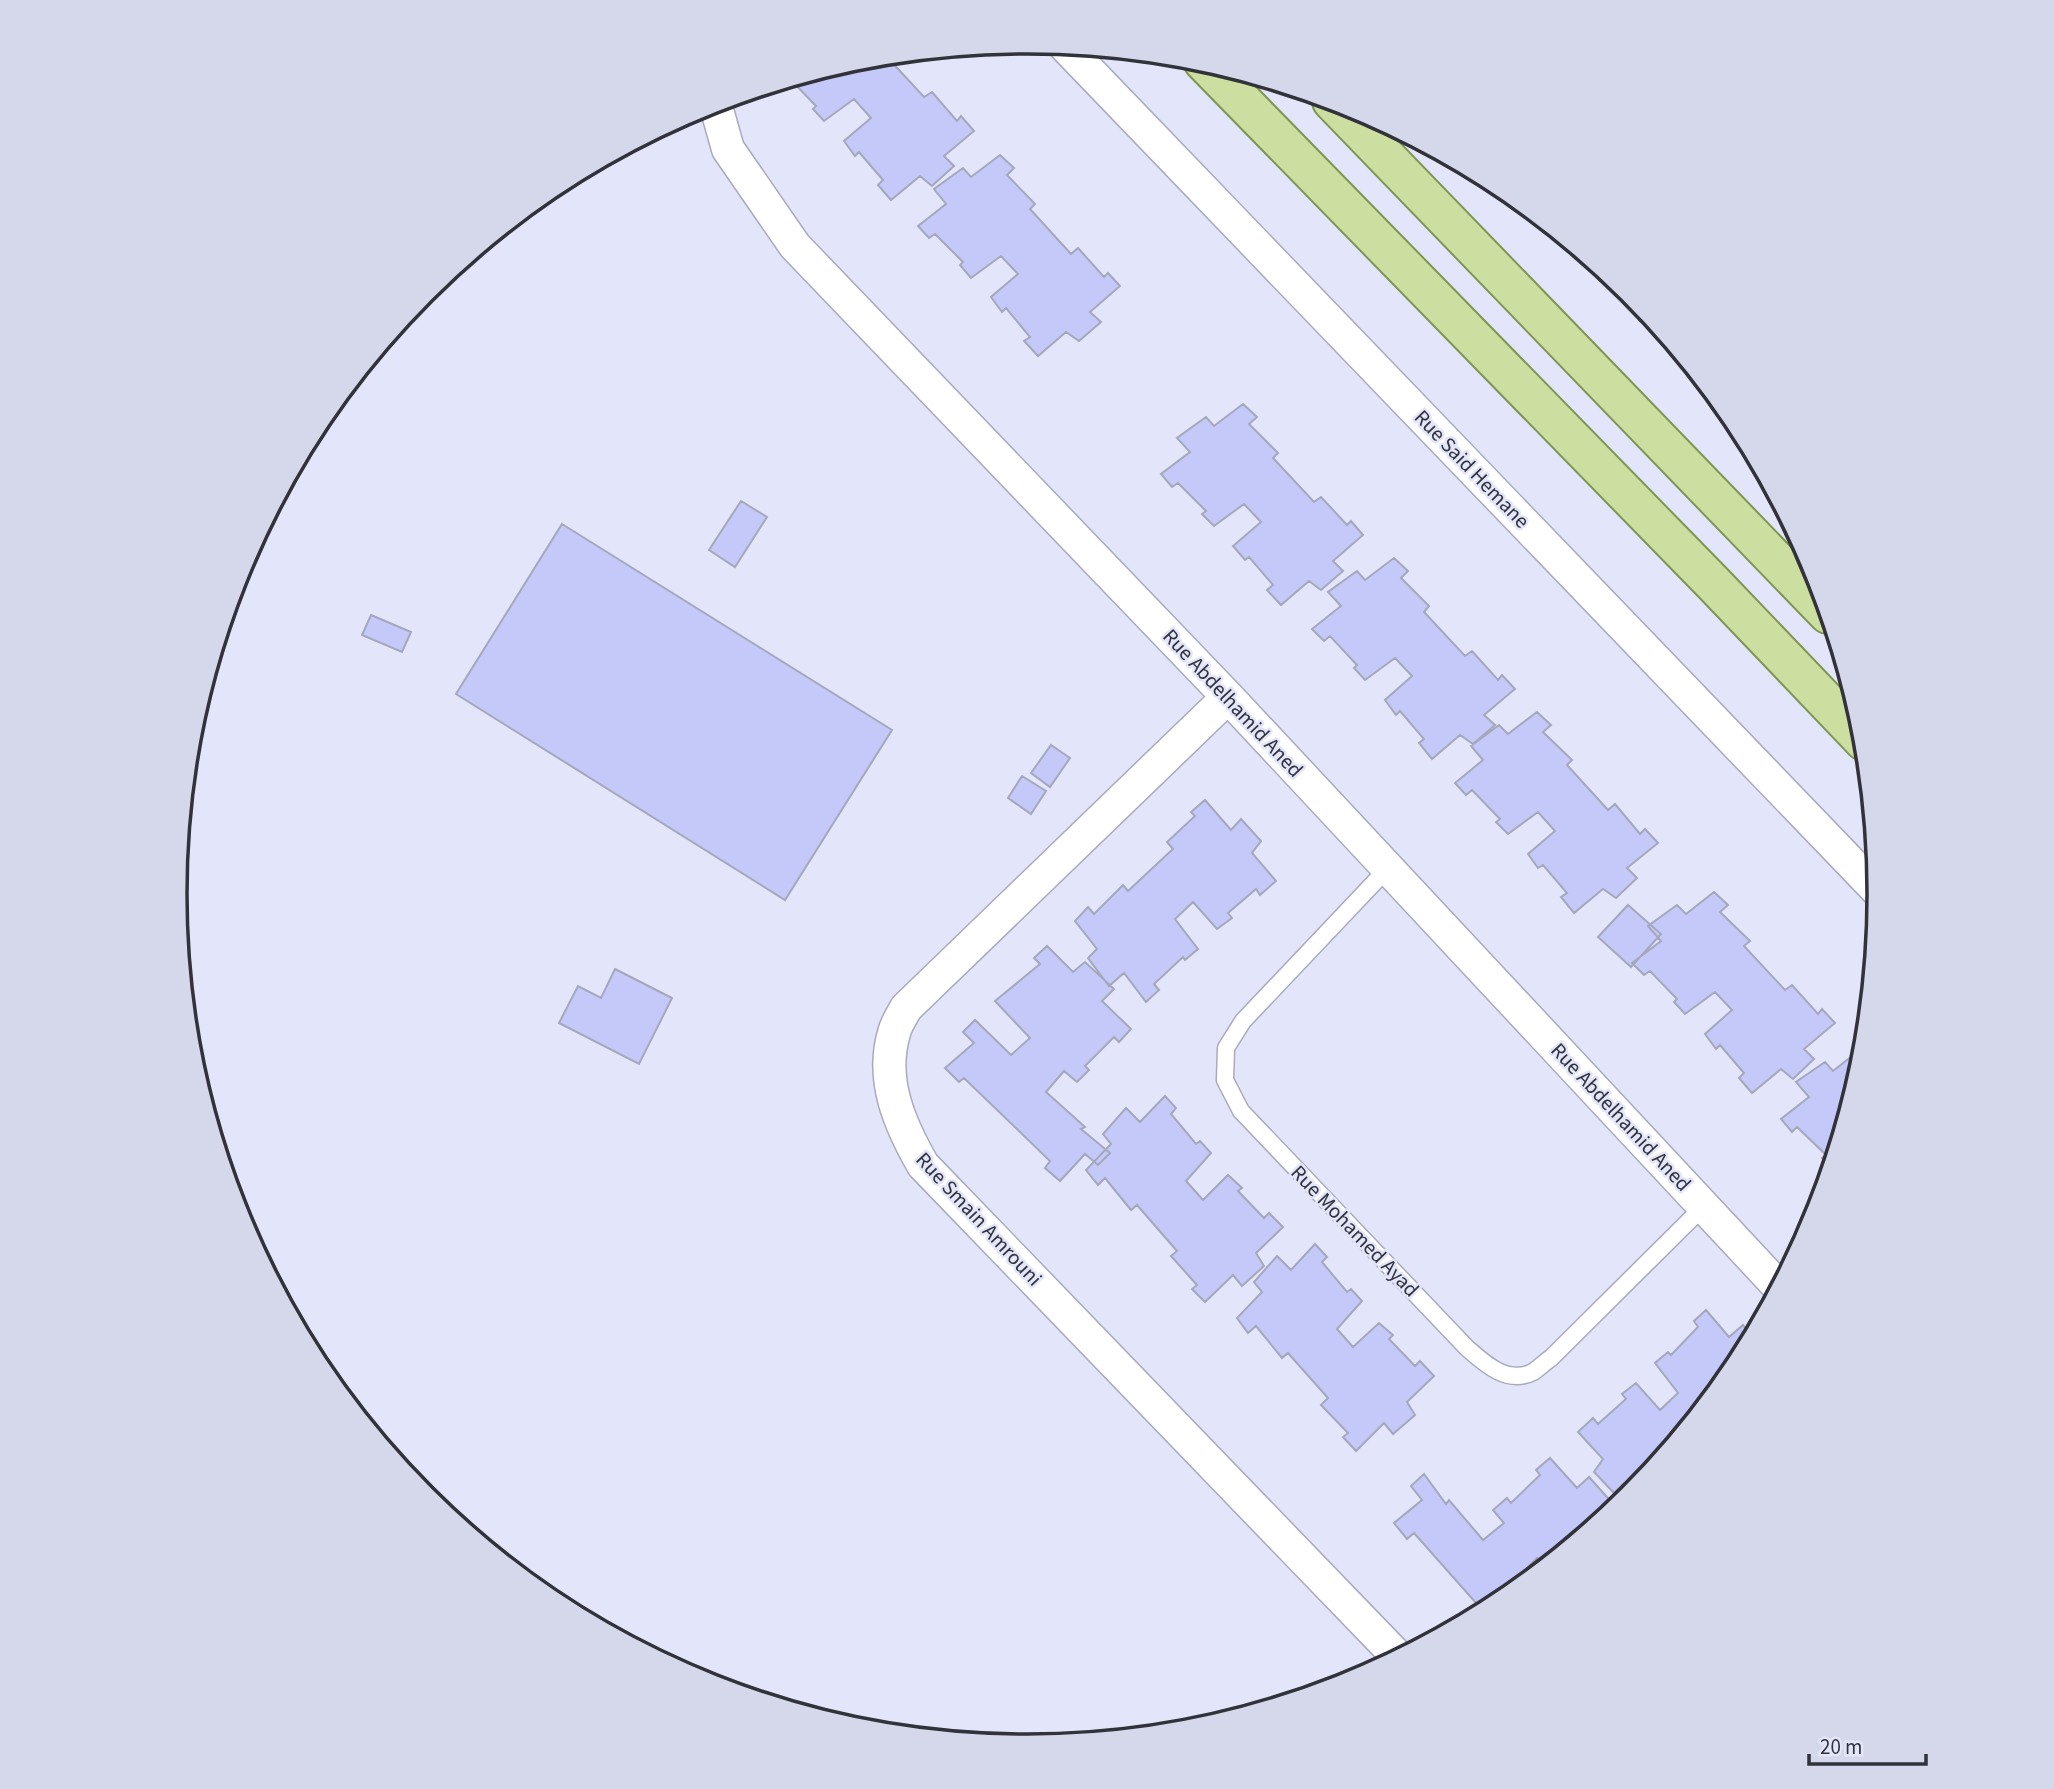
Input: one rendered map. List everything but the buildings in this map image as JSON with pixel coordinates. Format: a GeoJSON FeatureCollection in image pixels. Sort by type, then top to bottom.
{"type":"FeatureCollection","features":[{"type":"Feature","properties":{"kind":"main road"},"geometry":{"type":"LineString","coordinates":[[1218,77],[1850,726]]}},
{"type":"Feature","properties":{"kind":"main road"},"geometry":{"type":"LineString","coordinates":[[1348,118],[1813,598]]}},
{"type":"Feature","properties":{"kind":"street","name":"Rue Said Hemane"},"geometry":{"type":"LineString","coordinates":[[1074,56],[1866,878]]}},
{"type":"Feature","properties":{"kind":"street","name":"Rue Abdelhamid Aned"},"geometry":{"type":"LineString","coordinates":[[718,113],[728,149],[795,246],[1228,697],[1773,1281]]}},
{"type":"Feature","properties":{"kind":"street","name":"Rue Smain Amrouni"},"geometry":{"type":"LineString","coordinates":[[1228,697],[906,1008],[894,1032],[890,1084],[905,1134],[923,1165],[1392,1651]]}},
{"type":"Feature","properties":{"kind":"lane","name":"Rue Mohamed Ayad"},"geometry":{"type":"LineString","coordinates":[[1388,868],[1243,1021],[1226,1048],[1225,1080],[1241,1111],[1467,1348],[1489,1368],[1513,1376],[1531,1373],[1551,1358],[1704,1206]]}}]}
